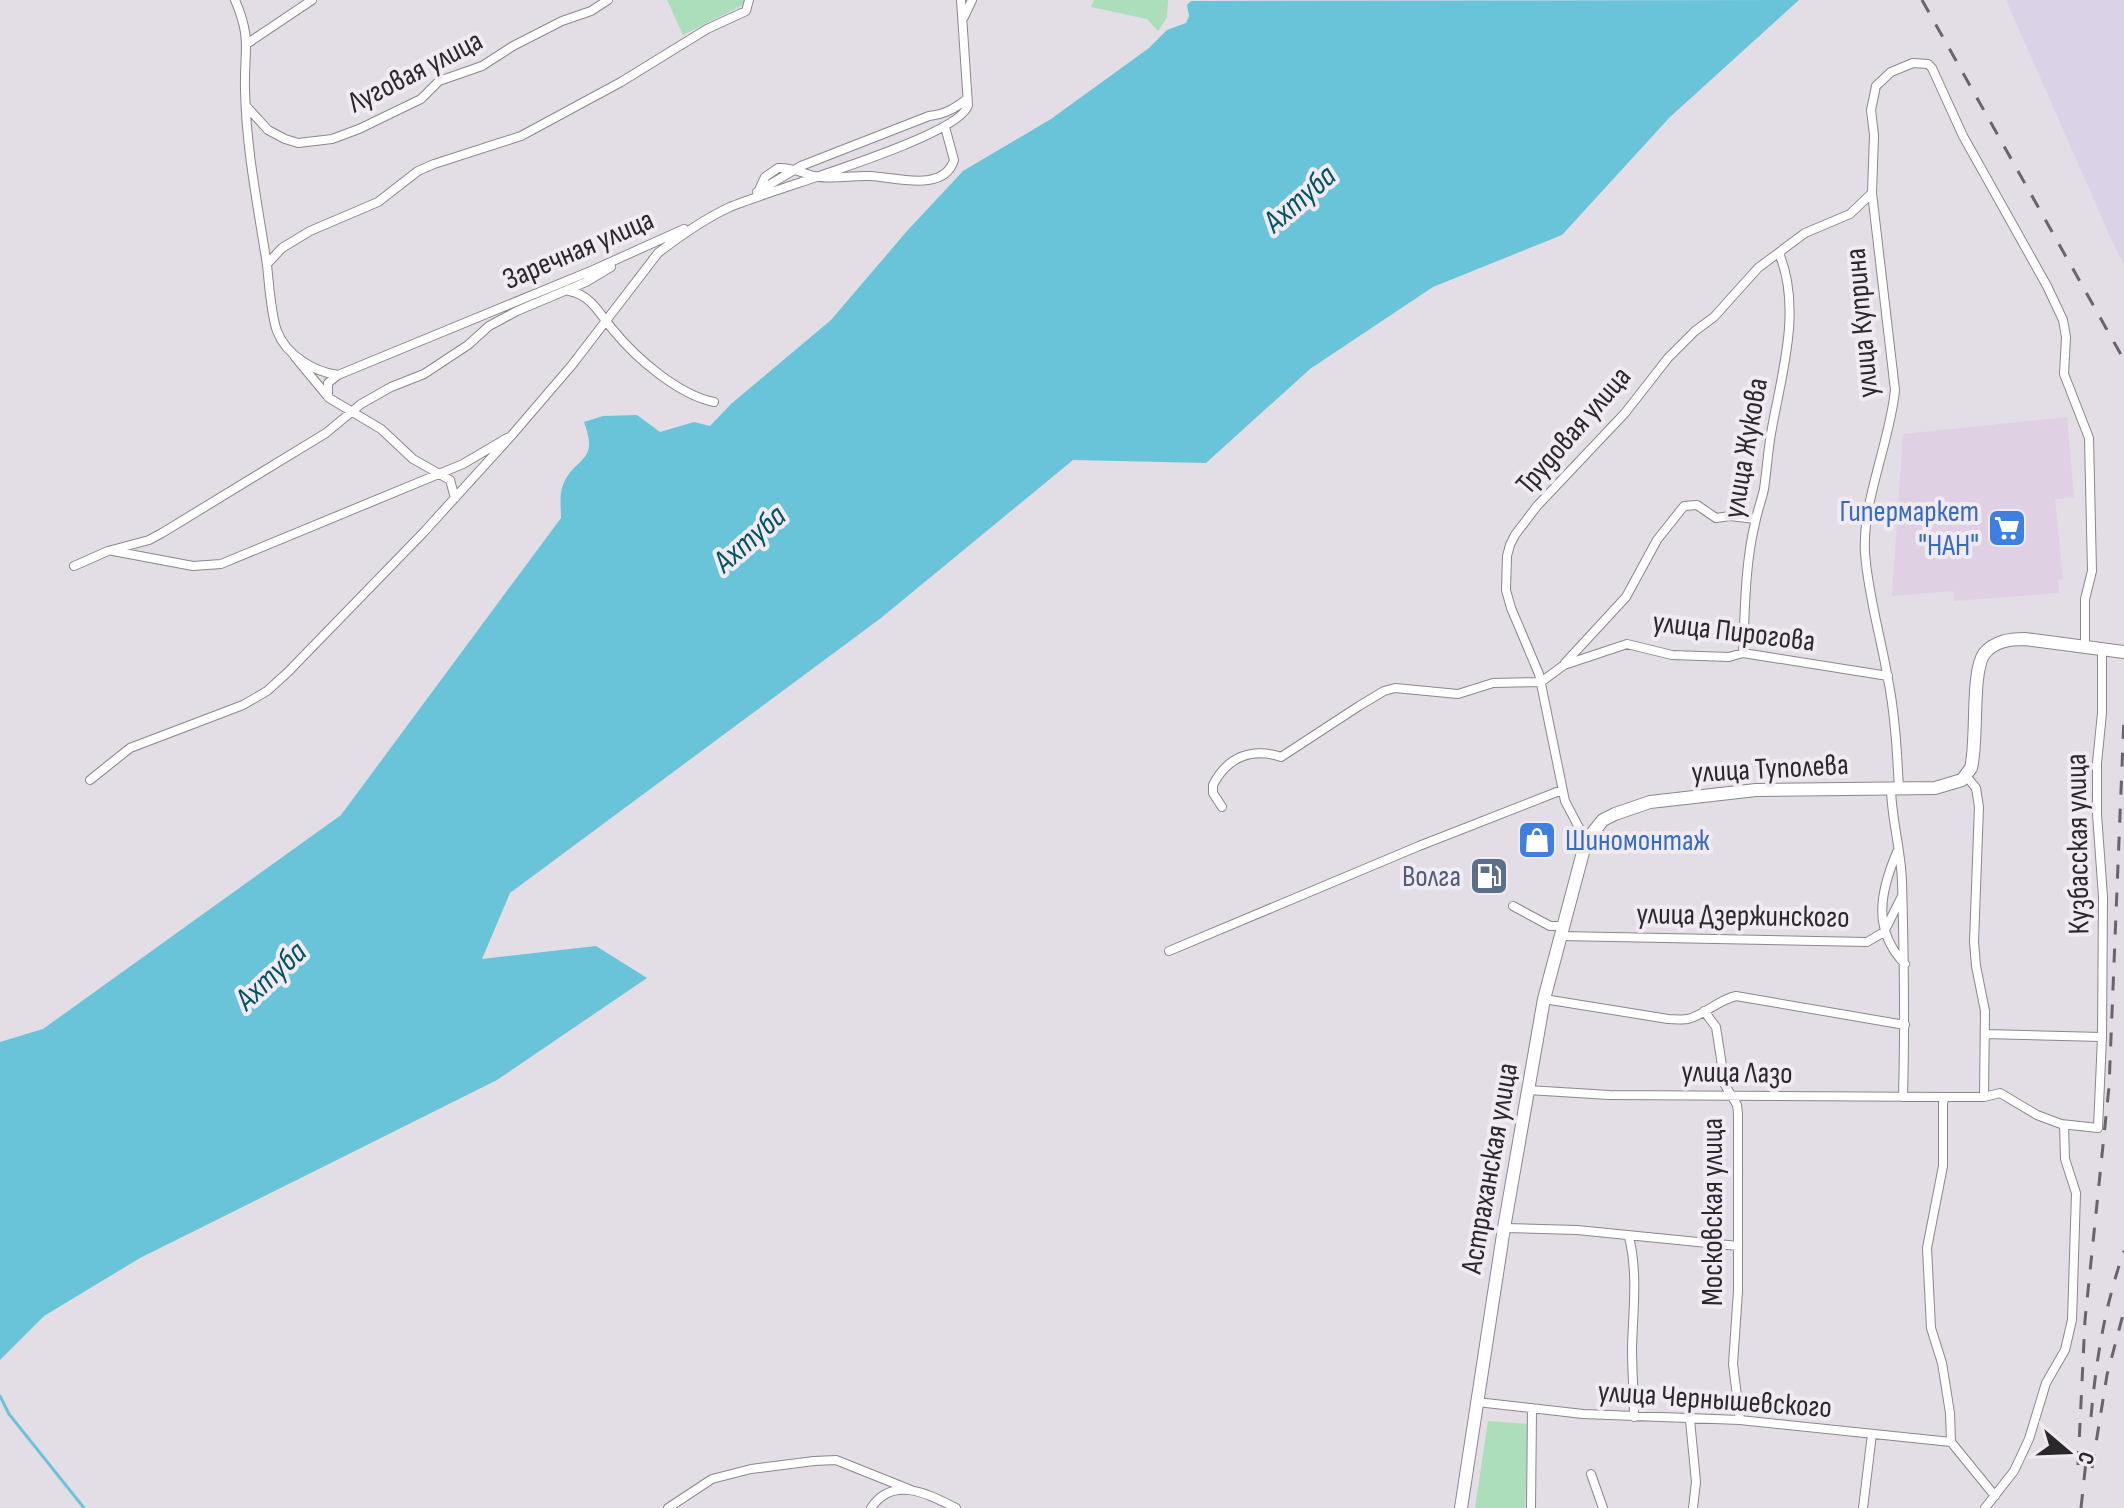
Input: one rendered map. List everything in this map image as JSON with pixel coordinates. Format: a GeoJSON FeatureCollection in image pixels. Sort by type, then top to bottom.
{"type":"FeatureCollection","features":[{"type":"Feature","properties":{"kind":"main road"},"geometry":{"type":"LineString","coordinates":[[1966,776],[1974,757],[1979,665],[1986,651],[2010,639],[2124,652]]}},
{"type":"Feature","properties":{"kind":"main road","name":"улица Туполева"},"geometry":{"type":"LineString","coordinates":[[1586,841],[1603,820],[1650,802],[1756,790],[1895,790],[1951,785],[1966,776]]}},
{"type":"Feature","properties":{"kind":"main road","name":"Астраханская улица"},"geometry":{"type":"LineString","coordinates":[[1461,1508],[1504,1228],[1544,999],[1586,841]]}},
{"type":"Feature","properties":{"kind":"street"},"geometry":{"type":"LineString","coordinates":[[235,0],[248,43],[245,89],[255,200],[276,329],[300,366],[329,398],[381,429],[413,459],[450,480],[455,498]]}},
{"type":"Feature","properties":{"kind":"street"},"geometry":{"type":"LineString","coordinates":[[248,43],[312,0]]}},
{"type":"Feature","properties":{"kind":"street","name":"Луговая улица"},"geometry":{"type":"LineString","coordinates":[[247,107],[268,130],[285,139],[298,143],[332,139],[421,99],[439,81],[482,66],[513,46],[562,21],[591,11],[608,0]]}},
{"type":"Feature","properties":{"kind":"street"},"geometry":{"type":"LineString","coordinates":[[267,264],[282,248],[310,231],[378,202],[418,171],[521,136],[621,82],[687,41],[746,11],[749,0]]}},
{"type":"Feature","properties":{"kind":"street"},"geometry":{"type":"LineString","coordinates":[[758,194],[881,155],[945,127],[966,113],[961,0]]}},
{"type":"Feature","properties":{"kind":"street"},"geometry":{"type":"LineString","coordinates":[[964,17],[972,0]]}},
{"type":"Feature","properties":{"kind":"street","name":"улица Куприна"},"geometry":{"type":"LineString","coordinates":[[1903,1097],[1905,964],[1895,790],[1896,732],[1865,551],[1866,529],[1895,390],[1872,193],[1874,135],[1871,110],[1876,86],[1891,72],[1913,63],[1928,64],[1975,159],[2058,307],[2066,337],[2064,374],[2089,438],[2092,571],[2085,599],[2085,648]]}},
{"type":"Feature","properties":{"kind":"street","name":"Заречная улица"},"geometry":{"type":"LineString","coordinates":[[338,375],[642,248],[758,194],[795,170],[917,120],[942,115],[967,99]]}},
{"type":"Feature","properties":{"kind":"street"},"geometry":{"type":"LineString","coordinates":[[795,170],[815,176],[935,180],[949,171],[954,160],[945,127]]}},
{"type":"Feature","properties":{"kind":"street","name":"Трудовая улица"},"geometry":{"type":"LineString","coordinates":[[1586,841],[1572,818],[1562,790],[1535,660],[1506,590],[1507,556],[1515,535],[1537,506],[1634,402],[1668,358],[1714,317],[1758,268],[1805,233],[1850,214],[1872,193]]}},
{"type":"Feature","properties":{"kind":"street"},"geometry":{"type":"LineString","coordinates":[[90,780],[130,748],[243,705],[267,691],[317,643],[512,435],[572,365],[658,253],[728,209]]}},
{"type":"Feature","properties":{"kind":"street"},"geometry":{"type":"LineString","coordinates":[[74,566],[162,533],[294,454],[391,387],[424,374],[468,345],[489,326],[567,290],[642,248]]}},
{"type":"Feature","properties":{"kind":"street","name":"улица Жукова"},"geometry":{"type":"LineString","coordinates":[[1743,653],[1755,519],[1764,490],[1771,431],[1787,349],[1789,287],[1779,253]]}},
{"type":"Feature","properties":{"kind":"street"},"geometry":{"type":"LineString","coordinates":[[567,290],[588,299],[653,371],[702,400],[714,402]]}},
{"type":"Feature","properties":{"kind":"street"},"geometry":{"type":"LineString","coordinates":[[293,352],[307,365],[323,373],[338,375]]}},
{"type":"Feature","properties":{"kind":"street"},"geometry":{"type":"LineString","coordinates":[[329,398],[328,383],[338,375]]}},
{"type":"Feature","properties":{"kind":"street"},"geometry":{"type":"LineString","coordinates":[[108,551],[193,566],[221,564],[463,464],[512,435]]}},
{"type":"Feature","properties":{"kind":"street"},"geometry":{"type":"LineString","coordinates":[[1564,665],[1626,597],[1657,540],[1684,506],[1697,505],[1716,518],[1755,519]]}},
{"type":"Feature","properties":{"kind":"street","name":"улица Пирогова"},"geometry":{"type":"LineString","coordinates":[[1541,682],[1564,665],[1627,644],[1672,655],[1729,657],[1743,653],[1888,676]]}},
{"type":"Feature","properties":{"kind":"street","name":"Кузбасская улица"},"geometry":{"type":"LineString","coordinates":[[1945,1097],[1984,1097],[2000,1093],[2037,1115],[2064,1125],[2098,1128],[2103,897],[2097,763],[2102,713],[2102,650]]}},
{"type":"Feature","properties":{"kind":"street"},"geometry":{"type":"LineString","coordinates":[[1222,807],[1213,793],[1213,785],[1234,759],[1256,752],[1281,757],[1384,691],[1395,688],[1458,694],[1493,683],[1541,682]]}},
{"type":"Feature","properties":{"kind":"street"},"geometry":{"type":"LineString","coordinates":[[1966,776],[1976,788],[1979,807],[1974,942],[1985,1011],[1984,1097]]}},
{"type":"Feature","properties":{"kind":"street"},"geometry":{"type":"LineString","coordinates":[[1169,951],[1562,790]]}},
{"type":"Feature","properties":{"kind":"street","name":"улица Куприна"},"geometry":{"type":"LineString","coordinates":[[1884,932],[1881,916],[1884,885],[1898,852]]}},
{"type":"Feature","properties":{"kind":"street","name":"улица Дзержинского"},"geometry":{"type":"LineString","coordinates":[[1513,906],[1560,931],[1867,942],[1884,932],[1902,896]]}},
{"type":"Feature","properties":{"kind":"street"},"geometry":{"type":"LineString","coordinates":[[1884,932],[1905,964]]}},
{"type":"Feature","properties":{"kind":"street"},"geometry":{"type":"LineString","coordinates":[[1544,999],[1668,1019],[1687,1019],[1721,1000],[1736,996],[1905,1025]]}},
{"type":"Feature","properties":{"kind":"street","name":"Московская улица"},"geometry":{"type":"LineString","coordinates":[[1704,1011],[1716,1027],[1725,1085],[1737,1105],[1738,1114],[1738,1246],[1733,1364],[1740,1420]]}},
{"type":"Feature","properties":{"kind":"street"},"geometry":{"type":"LineString","coordinates":[[1985,1034],[2102,1037]]}},
{"type":"Feature","properties":{"kind":"street","name":"улица Лазо"},"geometry":{"type":"LineString","coordinates":[[1528,1090],[1609,1095],[1945,1097]]}},
{"type":"Feature","properties":{"kind":"street"},"geometry":{"type":"LineString","coordinates":[[1945,1097],[1943,1166],[1927,1248],[1931,1328],[1942,1363],[1951,1442],[1995,1496]]}},
{"type":"Feature","properties":{"kind":"street"},"geometry":{"type":"LineString","coordinates":[[1985,1508],[2014,1471],[2029,1439],[2046,1383],[2065,1350],[2072,1320],[2076,1193],[2065,1159],[2064,1125]]}},
{"type":"Feature","properties":{"kind":"street"},"geometry":{"type":"LineString","coordinates":[[1504,1228],[1577,1230],[1738,1246]]}},
{"type":"Feature","properties":{"kind":"street"},"geometry":{"type":"LineString","coordinates":[[1629,1237],[1633,1254],[1634,1417]]}},
{"type":"Feature","properties":{"kind":"street","name":"улица Чернышевского"},"geometry":{"type":"LineString","coordinates":[[1477,1402],[1634,1417],[1740,1420],[1951,1442]]}},
{"type":"Feature","properties":{"kind":"street"},"geometry":{"type":"LineString","coordinates":[[1531,1508],[1532,1409]]}},
{"type":"Feature","properties":{"kind":"street"},"geometry":{"type":"LineString","coordinates":[[1690,1420],[1696,1482],[1693,1508]]}},
{"type":"Feature","properties":{"kind":"street"},"geometry":{"type":"LineString","coordinates":[[1863,1508],[1872,1434]]}},
{"type":"Feature","properties":{"kind":"street"},"geometry":{"type":"LineString","coordinates":[[668,1508],[712,1479],[751,1469],[836,1460],[911,1490],[927,1493],[956,1508]]}},
{"type":"Feature","properties":{"kind":"street"},"geometry":{"type":"LineString","coordinates":[[1591,1474],[1603,1508]]}},
{"type":"Feature","properties":{"kind":"street"},"geometry":{"type":"LineString","coordinates":[[871,1508],[879,1497],[887,1493],[911,1490]]}},
{"type":"Feature","properties":{"kind":"shaded area"},"geometry":{"type":"Polygon","coordinates":[[[2006,0],[2124,0],[2124,264],[2113,243],[2006,0]]]}},
{"type":"Feature","properties":{"kind":"shaded area"},"geometry":{"type":"Polygon","coordinates":[[[2067,417],[2074,497],[2055,499],[2063,579],[2058,580],[2059,593],[1954,601],[1953,591],[1892,596],[1903,434],[2067,417]]]}},
{"type":"Feature","properties":{"kind":"green space"},"geometry":{"type":"Polygon","coordinates":[[[667,0],[745,0],[741,6],[683,35],[667,0]]]}},
{"type":"Feature","properties":{"kind":"green space"},"geometry":{"type":"Polygon","coordinates":[[[1094,0],[1168,0],[1167,17],[1158,31],[1147,19],[1091,7],[1094,0]]]}},
{"type":"Feature","properties":{"kind":"green space"},"geometry":{"type":"Polygon","coordinates":[[[1488,1421],[1529,1424],[1525,1508],[1475,1508],[1488,1421]]]}},
{"type":"Feature","properties":{"kind":"water","name":"Ахтуба"},"geometry":{"type":"Polygon","coordinates":[[[1799,0],[1670,117],[1562,235],[1433,287],[1310,369],[1206,463],[1073,460],[881,618],[510,893],[482,959],[596,946],[647,978],[497,1080],[140,1258],[44,1316],[0,1360],[0,1042],[43,1029],[341,815],[561,518],[563,485],[584,458],[589,445],[584,422],[603,416],[637,415],[660,432],[694,422],[710,426],[731,404],[831,320],[963,171],[1051,119],[1149,48],[1167,30],[1186,23],[1189,16],[1187,5],[1191,1],[1799,0]]]}},
{"type":"Feature","properties":{"kind":"waterway"},"geometry":{"type":"LineString","coordinates":[[0,1396],[9,1414],[84,1508]]}},
{"type":"Feature","properties":{"kind":"railway"},"geometry":{"type":"LineString","coordinates":[[1922,0],[2124,360]]}},
{"type":"Feature","properties":{"kind":"railway"},"geometry":{"type":"LineString","coordinates":[[2078,1465],[2085,1320],[2109,1087],[2124,717]]}},
{"type":"Feature","properties":{"kind":"railway"},"geometry":{"type":"LineString","coordinates":[[2091,1417],[2102,1333],[2124,1251]]}},
{"type":"Feature","properties":{"kind":"railway"},"geometry":{"type":"LineString","coordinates":[[2092,1468],[2107,1375],[2124,1311]]}},
{"type":"Feature","properties":{"kind":"railway"},"geometry":{"type":"LineString","coordinates":[[2081,1508],[2087,1452]]}},
{"type":"Feature","properties":{"kind":"place","name":"Гипермаркет \"НАН\""},"geometry":{"type":"Point","coordinates":[2007,528]}},
{"type":"Feature","properties":{"kind":"place","name":"Шиномонтаж"},"geometry":{"type":"Point","coordinates":[1537,840]}},
{"type":"Feature","properties":{"kind":"place","name":"Волга"},"geometry":{"type":"Point","coordinates":[1489,876]}}]}
